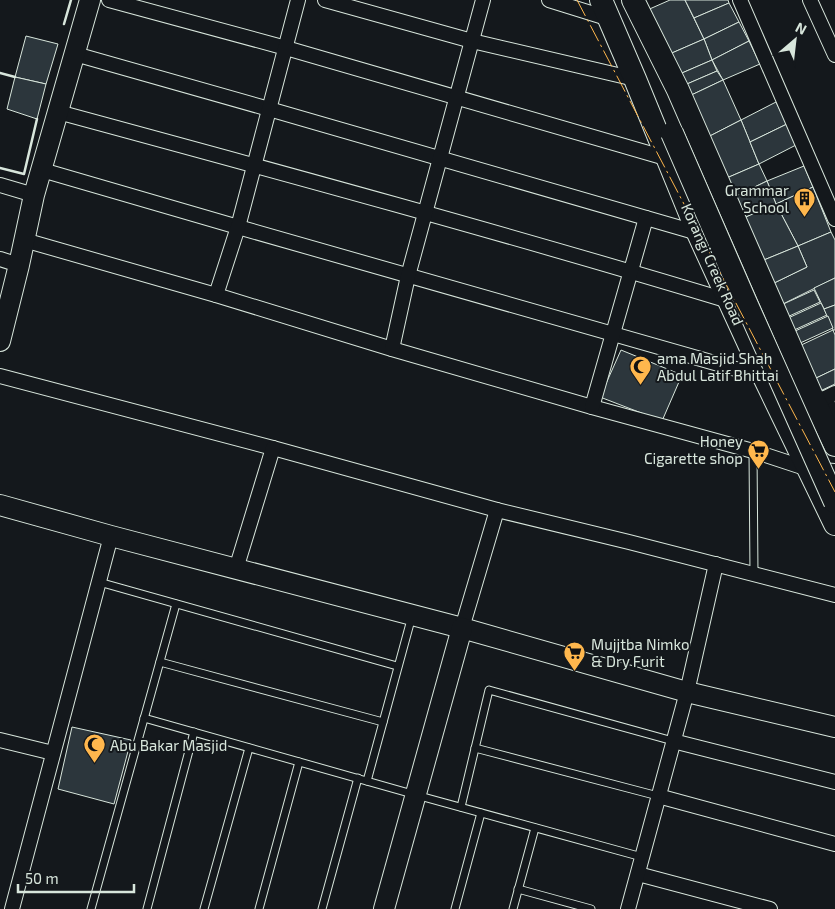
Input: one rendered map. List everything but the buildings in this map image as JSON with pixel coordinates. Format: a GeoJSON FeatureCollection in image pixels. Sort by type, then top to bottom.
{"type":"FeatureCollection","features":[{"type":"Feature","properties":{"kind":"main road"},"geometry":{"type":"LineString","coordinates":[[633,0],[825,398],[835,444]]}},
{"type":"Feature","properties":{"kind":"main road","name":"Korangi Creek Road"},"geometry":{"type":"LineString","coordinates":[[605,9],[669,159],[698,233],[764,378],[835,524]]}},
{"type":"Feature","properties":{"kind":"main road"},"geometry":{"type":"LineString","coordinates":[[672,132],[678,90]]}},
{"type":"Feature","properties":{"kind":"main road"},"geometry":{"type":"LineString","coordinates":[[645,103],[672,132],[785,393],[835,502]]}},
{"type":"Feature","properties":{"kind":"street"},"geometry":{"type":"LineString","coordinates":[[1,335],[10,262],[24,240],[34,195],[90,0]]}},
{"type":"Feature","properties":{"kind":"street"},"geometry":{"type":"LineString","coordinates":[[109,0],[286,48],[669,159]]}},
{"type":"Feature","properties":{"kind":"street"},"geometry":{"type":"LineString","coordinates":[[216,295],[238,228],[298,0]]}},
{"type":"Feature","properties":{"kind":"street"},"geometry":{"type":"LineString","coordinates":[[325,0],[472,41],[635,79]]}},
{"type":"Feature","properties":{"kind":"street"},"geometry":{"type":"LineString","coordinates":[[392,349],[408,276],[483,0]]}},
{"type":"Feature","properties":{"kind":"street"},"geometry":{"type":"LineString","coordinates":[[549,0],[605,9]]}},
{"type":"Feature","properties":{"kind":"street"},"geometry":{"type":"LineString","coordinates":[[740,0],[835,219]]}},
{"type":"Feature","properties":{"kind":"street"},"geometry":{"type":"LineString","coordinates":[[810,0],[835,55]]}},
{"type":"Feature","properties":{"kind":"street"},"geometry":{"type":"LineString","coordinates":[[75,54],[698,233]]}},
{"type":"Feature","properties":{"kind":"street"},"geometry":{"type":"LineString","coordinates":[[58,112],[425,213],[729,301]]}},
{"type":"Feature","properties":{"kind":"street"},"geometry":{"type":"LineString","coordinates":[[42,170],[764,378]]}},
{"type":"Feature","properties":{"kind":"street"},"geometry":{"type":"LineString","coordinates":[[0,185],[34,195]]}},
{"type":"Feature","properties":{"kind":"street"},"geometry":{"type":"LineString","coordinates":[[592,407],[646,218]]}},
{"type":"Feature","properties":{"kind":"street"},"geometry":{"type":"LineString","coordinates":[[24,240],[808,469],[835,471]]}},
{"type":"Feature","properties":{"kind":"street"},"geometry":{"type":"LineString","coordinates":[[0,376],[273,448],[497,510],[835,595]]}},
{"type":"Feature","properties":{"kind":"street"},"geometry":{"type":"LineString","coordinates":[[825,398],[835,418]]}},
{"type":"Feature","properties":{"kind":"street"},"geometry":{"type":"LineString","coordinates":[[236,569],[273,448]]}},
{"type":"Feature","properties":{"kind":"street"},"geometry":{"type":"LineString","coordinates":[[0,505],[462,628],[687,692],[835,727]]}},
{"type":"Feature","properties":{"kind":"street"},"geometry":{"type":"LineString","coordinates":[[384,909],[462,628],[497,510]]}},
{"type":"Feature","properties":{"kind":"street"},"geometry":{"type":"LineString","coordinates":[[12,909],[111,536]]}},
{"type":"Feature","properties":{"kind":"street"},"geometry":{"type":"LineString","coordinates":[[628,909],[687,692],[716,564]]}},
{"type":"Feature","properties":{"kind":"street"},"geometry":{"type":"LineString","coordinates":[[0,740],[53,754]]}},
{"type":"Feature","properties":{"kind":"street"},"geometry":{"type":"LineString","coordinates":[[674,741],[835,782]]}},
{"type":"Feature","properties":{"kind":"street"},"geometry":{"type":"LineString","coordinates":[[658,796],[835,844]]}},
{"type":"Feature","properties":{"kind":"street"},"geometry":{"type":"LineString","coordinates":[[638,874],[770,909]]}},
{"type":"Feature","properties":{"kind":"lane"},"geometry":{"type":"LineString","coordinates":[[753,452],[754,574]]}},
{"type":"Feature","properties":{"kind":"lane"},"geometry":{"type":"LineString","coordinates":[[99,582],[398,666]]}},
{"type":"Feature","properties":{"kind":"lane"},"geometry":{"type":"LineString","coordinates":[[91,909],[176,604]]}},
{"type":"Feature","properties":{"kind":"lane"},"geometry":{"type":"LineString","coordinates":[[367,781],[412,616]]}},
{"type":"Feature","properties":{"kind":"lane"},"geometry":{"type":"LineString","coordinates":[[160,662],[383,722]]}},
{"type":"Feature","properties":{"kind":"lane"},"geometry":{"type":"LineString","coordinates":[[461,807],[489,690],[674,741]]}},
{"type":"Feature","properties":{"kind":"lane"},"geometry":{"type":"LineString","coordinates":[[144,718],[642,857]]}},
{"type":"Feature","properties":{"kind":"lane"},"geometry":{"type":"LineString","coordinates":[[147,909],[194,732]]}},
{"type":"Feature","properties":{"kind":"lane"},"geometry":{"type":"LineString","coordinates":[[204,909],[249,748]]}},
{"type":"Feature","properties":{"kind":"lane"},"geometry":{"type":"LineString","coordinates":[[475,748],[658,796]]}},
{"type":"Feature","properties":{"kind":"lane"},"geometry":{"type":"LineString","coordinates":[[259,909],[298,762]]}},
{"type":"Feature","properties":{"kind":"lane"},"geometry":{"type":"LineString","coordinates":[[322,909],[358,778]]}},
{"type":"Feature","properties":{"kind":"lane"},"geometry":{"type":"LineString","coordinates":[[455,909],[481,813]]}},
{"type":"Feature","properties":{"kind":"lane"},"geometry":{"type":"LineString","coordinates":[[513,909],[535,828]]}},
{"type":"Feature","properties":{"kind":"lane"},"geometry":{"type":"LineString","coordinates":[[518,889],[566,906],[591,909]]}},
{"type":"Feature","properties":{"kind":"wall"},"geometry":{"type":"LineString","coordinates":[[64,24],[71,0]]}},
{"type":"Feature","properties":{"kind":"wall"},"geometry":{"type":"LineString","coordinates":[[0,73],[15,77]]}},
{"type":"Feature","properties":{"kind":"wall"},"geometry":{"type":"LineString","coordinates":[[0,168],[24,174],[37,119]]}},
{"type":"Feature","properties":{"kind":"power"},"geometry":{"type":"LineString","coordinates":[[577,0],[835,492]]}},
{"type":"Feature","properties":{"kind":"place","name":"Grammar School"},"geometry":{"type":"Point","coordinates":[805,218]}},
{"type":"Feature","properties":{"kind":"place","name":"ama Masjid Shah Abdul Latif Bhittai"},"geometry":{"type":"Point","coordinates":[641,386]}},
{"type":"Feature","properties":{"kind":"place","name":"Honey Cigarette shop"},"geometry":{"type":"Point","coordinates":[759,469]}},
{"type":"Feature","properties":{"kind":"place","name":"Mujjtba Nimko & Dry Furit"},"geometry":{"type":"Point","coordinates":[575,672]}},
{"type":"Feature","properties":{"kind":"place","name":"Abu Bakar Masjid"},"geometry":{"type":"Point","coordinates":[94,764]}}]}
